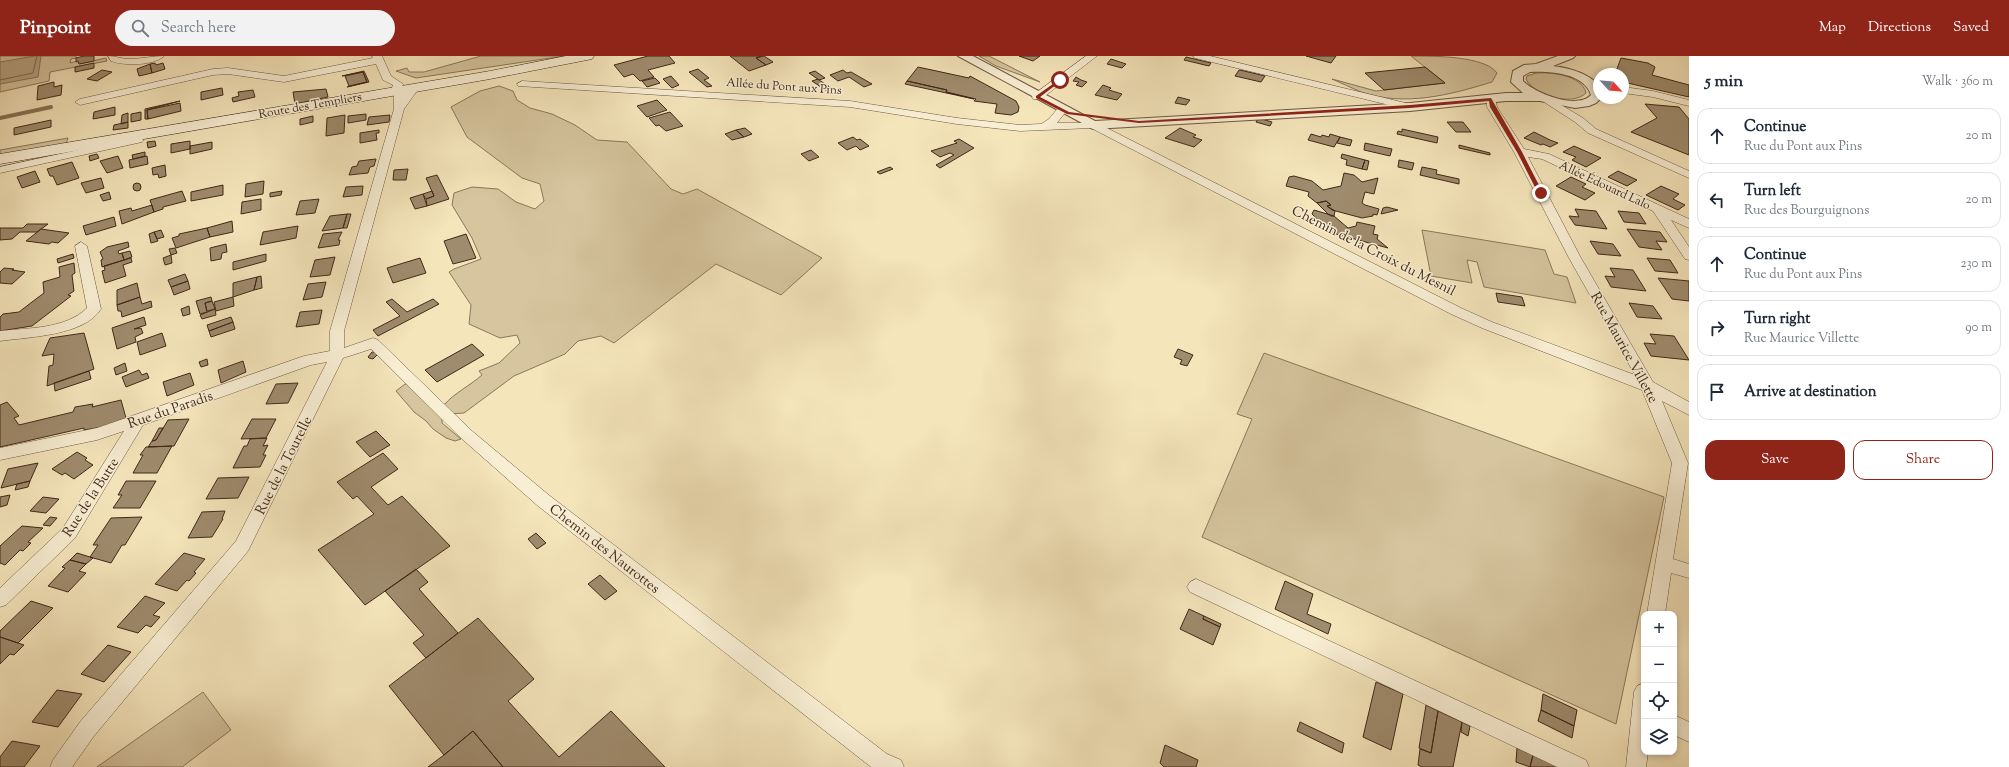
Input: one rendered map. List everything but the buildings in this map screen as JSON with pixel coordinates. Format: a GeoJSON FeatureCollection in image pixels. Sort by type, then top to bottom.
{"type":"FeatureCollection","features":[{"type":"Feature","properties":{"kind":"main road","name":"Route des Templiers"},"geometry":{"type":"LineString","coordinates":[[0,160],[414,88],[587,56]]}},
{"type":"Feature","properties":{"kind":"street"},"geometry":{"type":"LineString","coordinates":[[113,56],[114,59],[120,62],[139,61],[159,56]]}},
{"type":"Feature","properties":{"kind":"street"},"geometry":{"type":"LineString","coordinates":[[953,56],[966,58],[1037,97],[1093,125],[1410,107],[1515,97],[1544,98],[1568,104],[1591,102],[1593,87],[1573,65],[1576,56]]}},
{"type":"Feature","properties":{"kind":"street"},"geometry":{"type":"LineString","coordinates":[[1037,97],[1092,56]]}},
{"type":"Feature","properties":{"kind":"street"},"geometry":{"type":"LineString","coordinates":[[1198,56],[1410,107]]}},
{"type":"Feature","properties":{"kind":"street"},"geometry":{"type":"LineString","coordinates":[[1539,68],[1569,56]]}},
{"type":"Feature","properties":{"kind":"street"},"geometry":{"type":"LineString","coordinates":[[80,102],[213,72],[228,71],[284,80],[378,58],[387,78],[398,84],[397,90]]}},
{"type":"Feature","properties":{"kind":"street"},"geometry":{"type":"LineString","coordinates":[[1458,102],[1494,90],[1516,79],[1517,74],[1522,70],[1539,68],[1555,69],[1593,87]]}},
{"type":"Feature","properties":{"kind":"street"},"geometry":{"type":"LineString","coordinates":[[1516,79],[1523,88],[1544,98],[1579,120],[1592,131],[1689,175]]}},
{"type":"Feature","properties":{"kind":"street","name":"Allée du Pont aux Pins"},"geometry":{"type":"LineString","coordinates":[[522,84],[850,104],[995,126],[1042,128],[1093,125]]}},
{"type":"Feature","properties":{"kind":"street","name":"Rue de la Tourelle"},"geometry":{"type":"LineString","coordinates":[[60,767],[87,729],[242,546],[337,355],[337,331],[399,109],[414,88]]}},
{"type":"Feature","properties":{"kind":"street","name":"Rue de la Tourelle"},"geometry":{"type":"LineString","coordinates":[[397,90],[399,109]]}},
{"type":"Feature","properties":{"kind":"street"},"geometry":{"type":"LineString","coordinates":[[1629,92],[1653,94],[1689,103]]}},
{"type":"Feature","properties":{"kind":"street","name":"Rue Maurice Villette"},"geometry":{"type":"LineString","coordinates":[[1491,100],[1492,107],[1520,152],[1575,258],[1648,386],[1662,416],[1680,463],[1656,611]]}},
{"type":"Feature","properties":{"kind":"street"},"geometry":{"type":"LineString","coordinates":[[1579,120],[1581,110],[1585,103]]}},
{"type":"Feature","properties":{"kind":"street"},"geometry":{"type":"LineString","coordinates":[[1042,128],[1065,111],[1139,122]]}},
{"type":"Feature","properties":{"kind":"street","name":"Chemin de la Croix du Mesnil"},"geometry":{"type":"LineString","coordinates":[[1093,125],[1456,311],[1501,330],[1648,386],[1689,409]]}},
{"type":"Feature","properties":{"kind":"street"},"geometry":{"type":"LineString","coordinates":[[0,170],[138,140]]}},
{"type":"Feature","properties":{"kind":"street","name":"Allée Édouard Lalo"},"geometry":{"type":"LineString","coordinates":[[1520,152],[1545,156],[1689,224]]}},
{"type":"Feature","properties":{"kind":"street"},"geometry":{"type":"LineString","coordinates":[[1656,209],[1689,256]]}},
{"type":"Feature","properties":{"kind":"street"},"geometry":{"type":"LineString","coordinates":[[0,336],[73,324],[91,313],[94,309],[81,246]]}},
{"type":"Feature","properties":{"kind":"street","name":"Chemin des Naurottes"},"geometry":{"type":"LineString","coordinates":[[337,355],[373,343],[467,435],[544,501],[884,765]]}},
{"type":"Feature","properties":{"kind":"street","name":"Rue du Paradis"},"geometry":{"type":"LineString","coordinates":[[0,454],[97,434],[138,421],[308,360],[337,355]]}},
{"type":"Feature","properties":{"kind":"street","name":"Rue de la Butte"},"geometry":{"type":"LineString","coordinates":[[0,599],[69,533],[138,421]]}},
{"type":"Feature","properties":{"kind":"street"},"geometry":{"type":"LineString","coordinates":[[1664,563],[1689,571]]}},
{"type":"Feature","properties":{"kind":"street"},"geometry":{"type":"LineString","coordinates":[[1196,587],[1578,767]]}},
{"type":"Feature","properties":{"kind":"street"},"geometry":{"type":"LineString","coordinates":[[1636,767],[1641,719]]}},
{"type":"Feature","properties":{"kind":"street"},"geometry":{"type":"LineString","coordinates":[[1677,726],[1689,732]]}},
{"type":"Feature","properties":{"kind":"shaded area"},"geometry":{"type":"Polygon","coordinates":[[[0,56],[76,56],[76,58],[71,59],[70,63],[78,61],[79,64],[106,58],[107,61],[50,72],[49,81],[0,92],[0,56]]]}},
{"type":"Feature","properties":{"kind":"shaded area"},"geometry":{"type":"Polygon","coordinates":[[[481,56],[564,56],[416,78],[396,71],[407,68],[409,72],[424,72],[481,56]]]}},
{"type":"Feature","properties":{"kind":"shaded area"},"geometry":{"type":"Polygon","coordinates":[[[979,56],[989,56],[1040,82],[996,66],[979,56]]]}},
{"type":"Feature","properties":{"kind":"shaded area"},"geometry":{"type":"Polygon","coordinates":[[[1411,56],[1433,56],[1471,60],[1491,67],[1497,73],[1492,82],[1476,87],[1427,98],[1410,99],[1394,99],[1361,92],[1332,79],[1376,91],[1445,83],[1411,56]]]}},
{"type":"Feature","properties":{"kind":"shaded area"},"geometry":{"type":"Polygon","coordinates":[[[1536,73],[1550,73],[1572,78],[1579,82],[1586,93],[1580,97],[1572,99],[1563,99],[1544,94],[1530,85],[1526,79],[1527,76],[1536,73]]]}},
{"type":"Feature","properties":{"kind":"shaded area"},"geometry":{"type":"Polygon","coordinates":[[[499,86],[513,91],[517,100],[530,108],[552,114],[575,125],[597,140],[627,142],[671,189],[683,194],[697,189],[822,258],[781,295],[716,264],[614,343],[601,336],[578,341],[565,354],[514,376],[464,413],[449,414],[442,417],[442,423],[461,439],[455,441],[446,438],[433,429],[426,421],[414,412],[396,391],[405,384],[416,384],[436,405],[445,404],[482,375],[479,371],[499,363],[520,343],[517,335],[500,338],[469,324],[471,305],[449,272],[481,259],[472,238],[452,205],[454,193],[472,187],[498,189],[516,202],[535,209],[544,201],[540,184],[522,178],[467,137],[451,107],[480,91],[499,86]]]}},
{"type":"Feature","properties":{"kind":"shaded area"},"geometry":{"type":"Polygon","coordinates":[[[68,138],[66,144],[0,155],[0,150],[68,138]]]}},
{"type":"Feature","properties":{"kind":"shaded area"},"geometry":{"type":"Polygon","coordinates":[[[1422,230],[1545,250],[1554,274],[1567,277],[1576,303],[1484,287],[1477,262],[1467,260],[1472,283],[1431,276],[1422,230]]]}},
{"type":"Feature","properties":{"kind":"shaded area"},"geometry":{"type":"Polygon","coordinates":[[[1264,353],[1664,497],[1616,724],[1202,537],[1252,419],[1237,414],[1264,353]]]}},
{"type":"Feature","properties":{"kind":"shaded area"},"geometry":{"type":"Polygon","coordinates":[[[203,692],[231,730],[182,767],[97,767],[203,692]]]}},
{"type":"Feature","properties":{"kind":"water"},"geometry":{"type":"Polygon","coordinates":[[[41,56],[38,77],[0,84],[0,62],[41,56]]]}},
{"type":"Feature","properties":{"kind":"waterway"},"geometry":{"type":"LineString","coordinates":[[0,118],[51,107]]}},
{"type":"Feature","properties":{"kind":"route"},"geometry":{"type":"LineString","coordinates":[[1060,80],[1037,97],[1068,113],[1139,122],[1410,107],[1491,100],[1490,102],[1492,107],[1520,152],[1541,193]]}}]}
